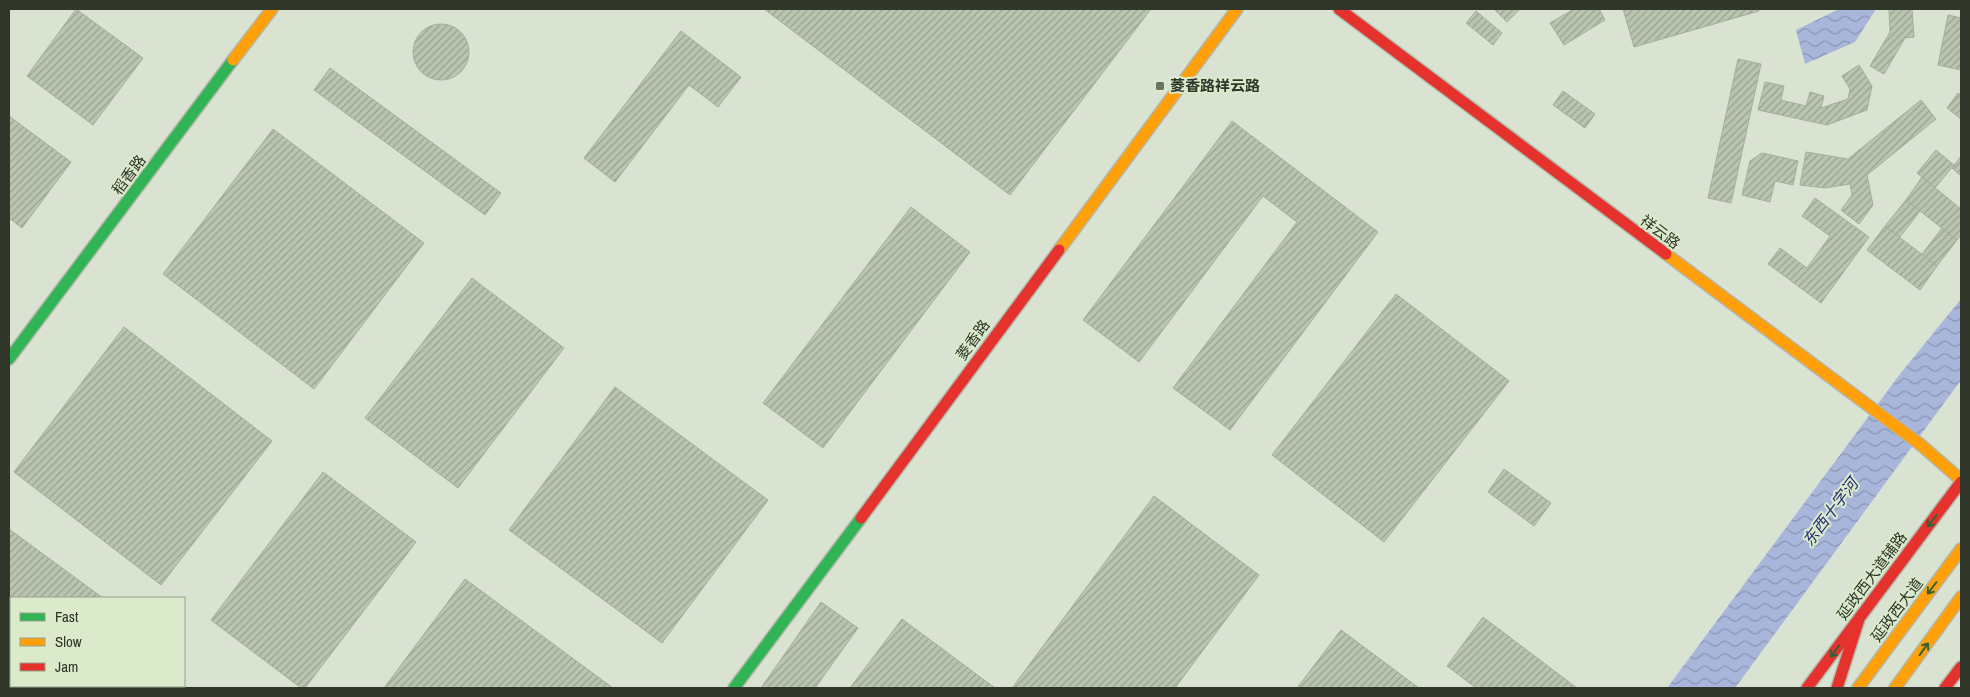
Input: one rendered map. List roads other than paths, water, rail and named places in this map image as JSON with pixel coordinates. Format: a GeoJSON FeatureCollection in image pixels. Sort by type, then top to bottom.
{"type":"FeatureCollection","features":[{"type":"Feature","properties":{"kind":"street","name":"稻香路"},"geometry":{"type":"LineString","coordinates":[[9,359],[272,9]]}},
{"type":"Feature","properties":{"kind":"street","name":"菱香路"},"geometry":{"type":"LineString","coordinates":[[734,688],[856,527],[1237,9]]}},
{"type":"Feature","properties":{"kind":"street","name":"祥云路"},"geometry":{"type":"LineString","coordinates":[[1339,9],[1921,446],[1961,481]]}},
{"type":"Feature","properties":{"kind":"street","name":"延政西大道辅路"},"geometry":{"type":"LineString","coordinates":[[1808,688],[1961,481]]}},
{"type":"Feature","properties":{"kind":"street","name":"延政西大道"},"geometry":{"type":"LineString","coordinates":[[1858,688],[1961,549]]}},
{"type":"Feature","properties":{"kind":"street"},"geometry":{"type":"LineString","coordinates":[[1895,688],[1961,597]]}},
{"type":"Feature","properties":{"kind":"street"},"geometry":{"type":"LineString","coordinates":[[1837,688],[1859,619]]}},
{"type":"Feature","properties":{"kind":"street"},"geometry":{"type":"LineString","coordinates":[[1945,688],[1961,667]]}},
{"type":"Feature","properties":{"kind":"water"},"geometry":{"type":"Polygon","coordinates":[[[1839,9],[1876,9],[1855,42],[1805,64],[1796,30],[1839,9]]]}},
{"type":"Feature","properties":{"kind":"water","name":"东西十字河"},"geometry":{"type":"Polygon","coordinates":[[[1961,299],[1961,380],[1735,688],[1667,688],[1900,374],[1961,299]]]}},
{"type":"Feature","properties":{"kind":"place","name":"菱香路祥云路"},"geometry":{"type":"Point","coordinates":[1160,86]}}]}
